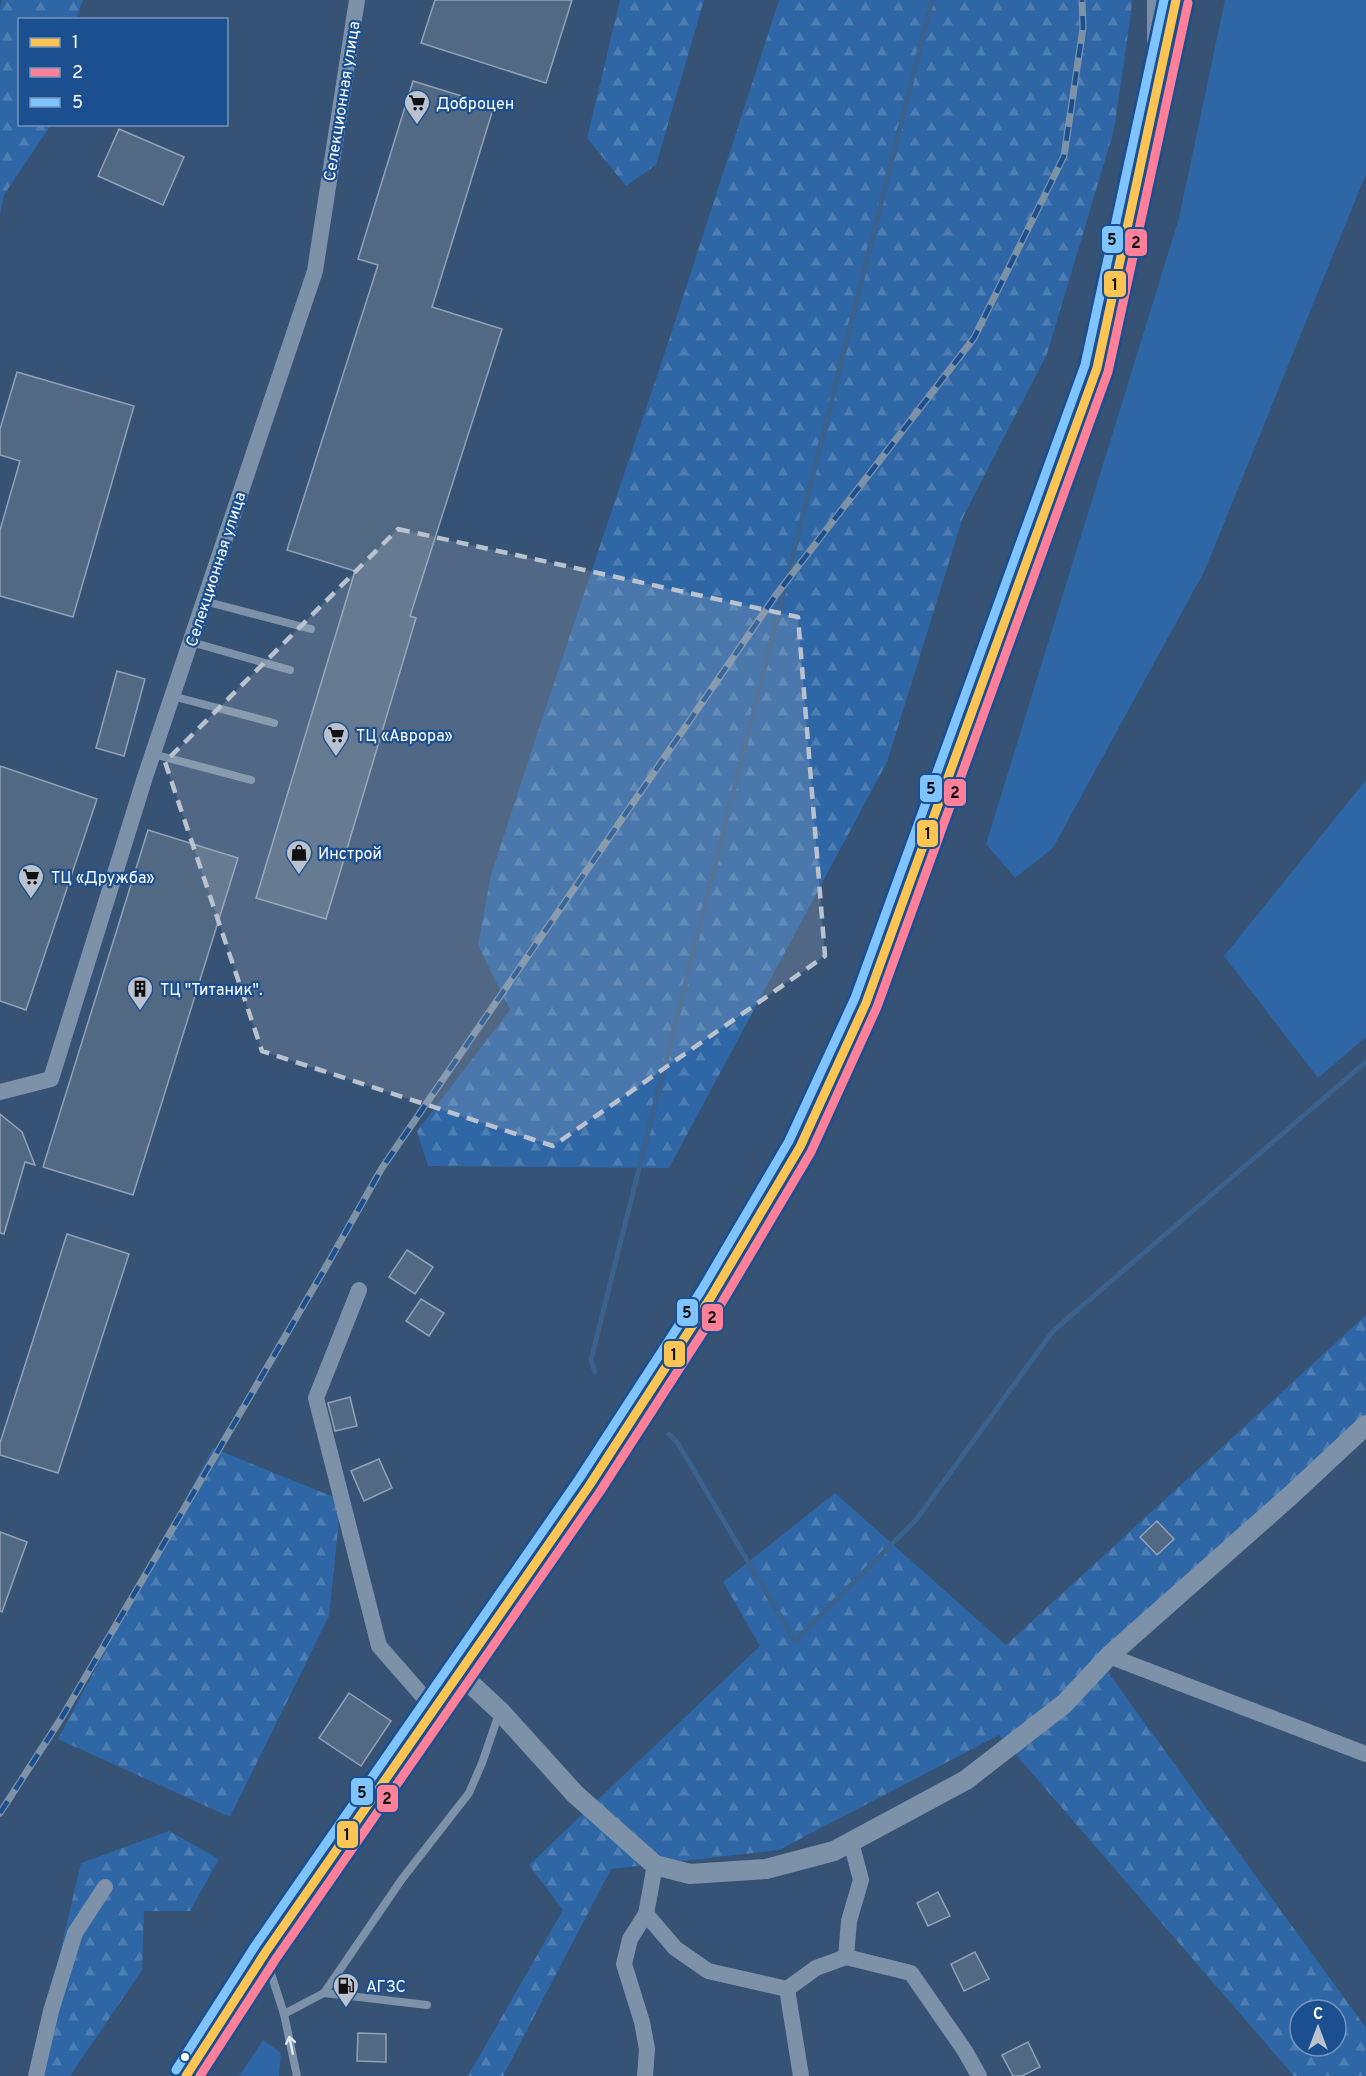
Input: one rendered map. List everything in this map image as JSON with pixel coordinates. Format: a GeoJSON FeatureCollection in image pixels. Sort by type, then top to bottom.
{"type":"FeatureCollection","features":[{"type":"Feature","properties":{"kind":"main road"},"geometry":{"type":"LineString","coordinates":[[1158,0],[1158,76]]}},
{"type":"Feature","properties":{"kind":"main road"},"geometry":{"type":"LineString","coordinates":[[186,2076],[265,1953],[589,1486],[711,1296],[800,1147],[866,1003],[1097,368],[1176,0]]}},
{"type":"Feature","properties":{"kind":"street","name":"Селекционная улица"},"geometry":{"type":"LineString","coordinates":[[0,1092],[51,1079],[153,754],[315,271],[357,0]]}},
{"type":"Feature","properties":{"kind":"street"},"geometry":{"type":"LineString","coordinates":[[359,1290],[316,1398],[379,1646],[434,1709]]}},
{"type":"Feature","properties":{"kind":"street"},"geometry":{"type":"LineString","coordinates":[[459,1673],[500,1711],[575,1794],[655,1865],[690,1874],[766,1869],[834,1851],[966,1780],[1064,1704],[1109,1656],[1290,1496],[1366,1425]]}},
{"type":"Feature","properties":{"kind":"street"},"geometry":{"type":"LineString","coordinates":[[1109,1656],[1366,1754]]}},
{"type":"Feature","properties":{"kind":"street"},"geometry":{"type":"LineString","coordinates":[[846,1957],[849,1921],[861,1880],[851,1842]]}},
{"type":"Feature","properties":{"kind":"street"},"geometry":{"type":"LineString","coordinates":[[645,2076],[646,2040],[624,1964],[630,1939],[646,1914],[655,1865]]}},
{"type":"Feature","properties":{"kind":"street"},"geometry":{"type":"LineString","coordinates":[[36,2076],[51,2011],[75,1932],[105,1887]]}},
{"type":"Feature","properties":{"kind":"street"},"geometry":{"type":"LineString","coordinates":[[646,1914],[675,1948],[708,1971],[787,1989],[816,1968],[846,1957],[911,1973],[965,2051],[979,2076]]}},
{"type":"Feature","properties":{"kind":"street"},"geometry":{"type":"LineString","coordinates":[[787,1989],[801,2076]]}},
{"type":"Feature","properties":{"kind":"lane"},"geometry":{"type":"LineString","coordinates":[[204,601],[311,629]]}},
{"type":"Feature","properties":{"kind":"lane"},"geometry":{"type":"LineString","coordinates":[[190,642],[290,670]]}},
{"type":"Feature","properties":{"kind":"lane"},"geometry":{"type":"LineString","coordinates":[[172,696],[274,723]]}},
{"type":"Feature","properties":{"kind":"lane"},"geometry":{"type":"LineString","coordinates":[[153,754],[251,780]]}},
{"type":"Feature","properties":{"kind":"lane"},"geometry":{"type":"LineString","coordinates":[[284,2014],[324,1993],[402,1879],[469,1793],[500,1711]]}},
{"type":"Feature","properties":{"kind":"lane"},"geometry":{"type":"LineString","coordinates":[[265,1953],[284,2014],[297,2076]]}},
{"type":"Feature","properties":{"kind":"lane"},"geometry":{"type":"LineString","coordinates":[[324,1993],[427,2005]]}},
{"type":"Feature","properties":{"kind":"highlighted area"},"geometry":{"type":"Polygon","coordinates":[[[398,529],[798,617],[825,956],[553,1146],[262,1051],[165,762],[398,529]]]}},
{"type":"Feature","properties":{"kind":"green space"},"geometry":{"type":"Polygon","coordinates":[[[2,0],[83,0],[76,18],[18,18],[18,126],[50,126],[4,195],[0,214],[0,5],[2,0]]]}},
{"type":"Feature","properties":{"kind":"green space"},"geometry":{"type":"Polygon","coordinates":[[[620,0],[704,0],[656,165],[626,186],[587,138],[620,0]]]}},
{"type":"Feature","properties":{"kind":"green space"},"geometry":{"type":"Polygon","coordinates":[[[779,0],[1132,0],[1114,130],[1047,354],[963,517],[887,762],[669,1168],[428,1166],[417,1131],[510,1010],[478,945],[491,875],[670,337],[779,0]]]}},
{"type":"Feature","properties":{"kind":"green space"},"geometry":{"type":"Polygon","coordinates":[[[1225,0],[1366,0],[1366,174],[1205,570],[1053,848],[1015,878],[986,844],[1179,218],[1225,0]]]}},
{"type":"Feature","properties":{"kind":"green space"},"geometry":{"type":"Polygon","coordinates":[[[1366,780],[1366,1037],[1318,1078],[1224,956],[1366,780]]]}},
{"type":"Feature","properties":{"kind":"green space"},"geometry":{"type":"Polygon","coordinates":[[[1366,1315],[1366,1426],[1099,1660],[1344,1998],[1288,1998],[1288,2058],[1348,2058],[1348,2003],[1366,2028],[1366,2076],[1294,2076],[999,1735],[779,1850],[611,1869],[503,2076],[468,2076],[563,1910],[529,1865],[760,1646],[723,1582],[835,1493],[1006,1645],[1366,1315]]]}},
{"type":"Feature","properties":{"kind":"green space"},"geometry":{"type":"Polygon","coordinates":[[[213,1448],[341,1500],[329,1616],[230,1817],[58,1739],[213,1448]]]}},
{"type":"Feature","properties":{"kind":"green space"},"geometry":{"type":"Polygon","coordinates":[[[169,1831],[219,1859],[190,1911],[144,1911],[142,1970],[70,2076],[31,2076],[81,1863],[169,1831]]]}},
{"type":"Feature","properties":{"kind":"green space"},"geometry":{"type":"Polygon","coordinates":[[[263,2040],[281,2053],[279,2076],[239,2076],[263,2040]]]}},
{"type":"Feature","properties":{"kind":"building"},"geometry":{"type":"Polygon","coordinates":[[[435,0],[572,0],[546,83],[421,43],[435,0]]]}},
{"type":"Feature","properties":{"kind":"building"},"geometry":{"type":"Polygon","coordinates":[[[413,81],[494,106],[432,307],[502,329],[410,616],[416,618],[326,919],[256,898],[355,571],[287,550],[378,265],[358,259],[413,81]]]}},
{"type":"Feature","properties":{"kind":"building"},"geometry":{"type":"Polygon","coordinates":[[[119,129],[184,157],[163,205],[98,176],[119,129]]]}},
{"type":"Feature","properties":{"kind":"building"},"geometry":{"type":"Polygon","coordinates":[[[17,372],[134,406],[73,617],[0,596],[0,530],[20,461],[0,455],[0,429],[17,372]]]}},
{"type":"Feature","properties":{"kind":"building"},"geometry":{"type":"Polygon","coordinates":[[[117,671],[145,679],[124,756],[96,748],[117,671]]]}},
{"type":"Feature","properties":{"kind":"building","name":"ТЦ «Дружба»"},"geometry":{"type":"Polygon","coordinates":[[[0,766],[97,799],[26,1010],[0,1001],[0,766]]]}},
{"type":"Feature","properties":{"kind":"building","name":"ТЦ \"Титаник\"."},"geometry":{"type":"Polygon","coordinates":[[[148,830],[238,858],[133,1195],[43,1167],[148,830]]]}},
{"type":"Feature","properties":{"kind":"building"},"geometry":{"type":"Polygon","coordinates":[[[0,1114],[22,1132],[35,1165],[25,1162],[4,1234],[0,1233],[0,1114]]]}},
{"type":"Feature","properties":{"kind":"building"},"geometry":{"type":"Polygon","coordinates":[[[67,1234],[129,1254],[58,1473],[0,1455],[0,1443],[67,1234]]]}},
{"type":"Feature","properties":{"kind":"building"},"geometry":{"type":"Polygon","coordinates":[[[407,1250],[433,1267],[415,1294],[389,1277],[407,1250]]]}},
{"type":"Feature","properties":{"kind":"building"},"geometry":{"type":"Polygon","coordinates":[[[421,1299],[444,1313],[429,1336],[406,1321],[421,1299]]]}},
{"type":"Feature","properties":{"kind":"building"},"geometry":{"type":"Polygon","coordinates":[[[350,1397],[357,1426],[335,1431],[328,1403],[350,1397]]]}},
{"type":"Feature","properties":{"kind":"building"},"geometry":{"type":"Polygon","coordinates":[[[379,1459],[392,1488],[364,1501],[351,1471],[379,1459]]]}},
{"type":"Feature","properties":{"kind":"building"},"geometry":{"type":"Polygon","coordinates":[[[1157,1521],[1174,1539],[1157,1555],[1140,1537],[1157,1521]]]}},
{"type":"Feature","properties":{"kind":"building"},"geometry":{"type":"Polygon","coordinates":[[[0,1532],[27,1542],[2,1612],[0,1611],[0,1532]]]}},
{"type":"Feature","properties":{"kind":"building"},"geometry":{"type":"Polygon","coordinates":[[[349,1693],[391,1721],[361,1766],[319,1738],[349,1693]]]}},
{"type":"Feature","properties":{"kind":"building"},"geometry":{"type":"Polygon","coordinates":[[[938,1892],[950,1916],[928,1926],[917,1903],[938,1892]]]}},
{"type":"Feature","properties":{"kind":"building"},"geometry":{"type":"Polygon","coordinates":[[[975,1952],[989,1979],[964,1991],[951,1964],[975,1952]]]}},
{"type":"Feature","properties":{"kind":"building"},"geometry":{"type":"Polygon","coordinates":[[[358,2033],[386,2034],[386,2062],[357,2061],[358,2033]]]}},
{"type":"Feature","properties":{"kind":"building"},"geometry":{"type":"Polygon","coordinates":[[[1028,2042],[1040,2067],[1022,2076],[1013,2076],[1002,2055],[1028,2042]]]}},
{"type":"Feature","properties":{"kind":"waterway"},"geometry":{"type":"LineString","coordinates":[[595,1372],[591,1360],[932,0]]}},
{"type":"Feature","properties":{"kind":"waterway"},"geometry":{"type":"LineString","coordinates":[[669,1434],[677,1442],[795,1641],[916,1520],[1053,1331],[1366,1062]]}},
{"type":"Feature","properties":{"kind":"railway"},"geometry":{"type":"LineString","coordinates":[[0,1813],[62,1717],[382,1168],[776,595],[974,338],[1064,156],[1083,28],[1082,0]]}},
{"type":"Feature","properties":{"kind":"transit line","name":"5"},"geometry":{"type":"LineString","coordinates":[[176,2070],[255,1946],[579,1479],[701,1291],[789,1141],[855,998],[1085,365],[1164,0]]}},
{"type":"Feature","properties":{"kind":"transit line","name":"1"},"geometry":{"type":"LineString","coordinates":[[186,2076],[265,1953],[589,1486],[711,1297],[800,1147],[866,1003],[1097,368],[1176,0]]}},
{"type":"Feature","properties":{"kind":"transit line","name":"2"},"geometry":{"type":"LineString","coordinates":[[200,2076],[275,1960],[599,1493],[721,1304],[811,1152],[877,1007],[1108,372],[1188,3]]}},
{"type":"Feature","properties":{"kind":"place","name":"Доброцен"},"geometry":{"type":"Point","coordinates":[417,126]}},
{"type":"Feature","properties":{"kind":"place","name":"ТЦ «Аврора»"},"geometry":{"type":"Point","coordinates":[336,758]}},
{"type":"Feature","properties":{"kind":"place","name":"Инстрой"},"geometry":{"type":"Point","coordinates":[299,876]}},
{"type":"Feature","properties":{"kind":"place","name":"ТЦ «Дружба»"},"geometry":{"type":"Point","coordinates":[31,900]}},
{"type":"Feature","properties":{"kind":"place","name":"ТЦ \"Титаник\"."},"geometry":{"type":"Point","coordinates":[140,1012]}},
{"type":"Feature","properties":{"kind":"place","name":"АГЗС"},"geometry":{"type":"Point","coordinates":[346,2009]}}]}
